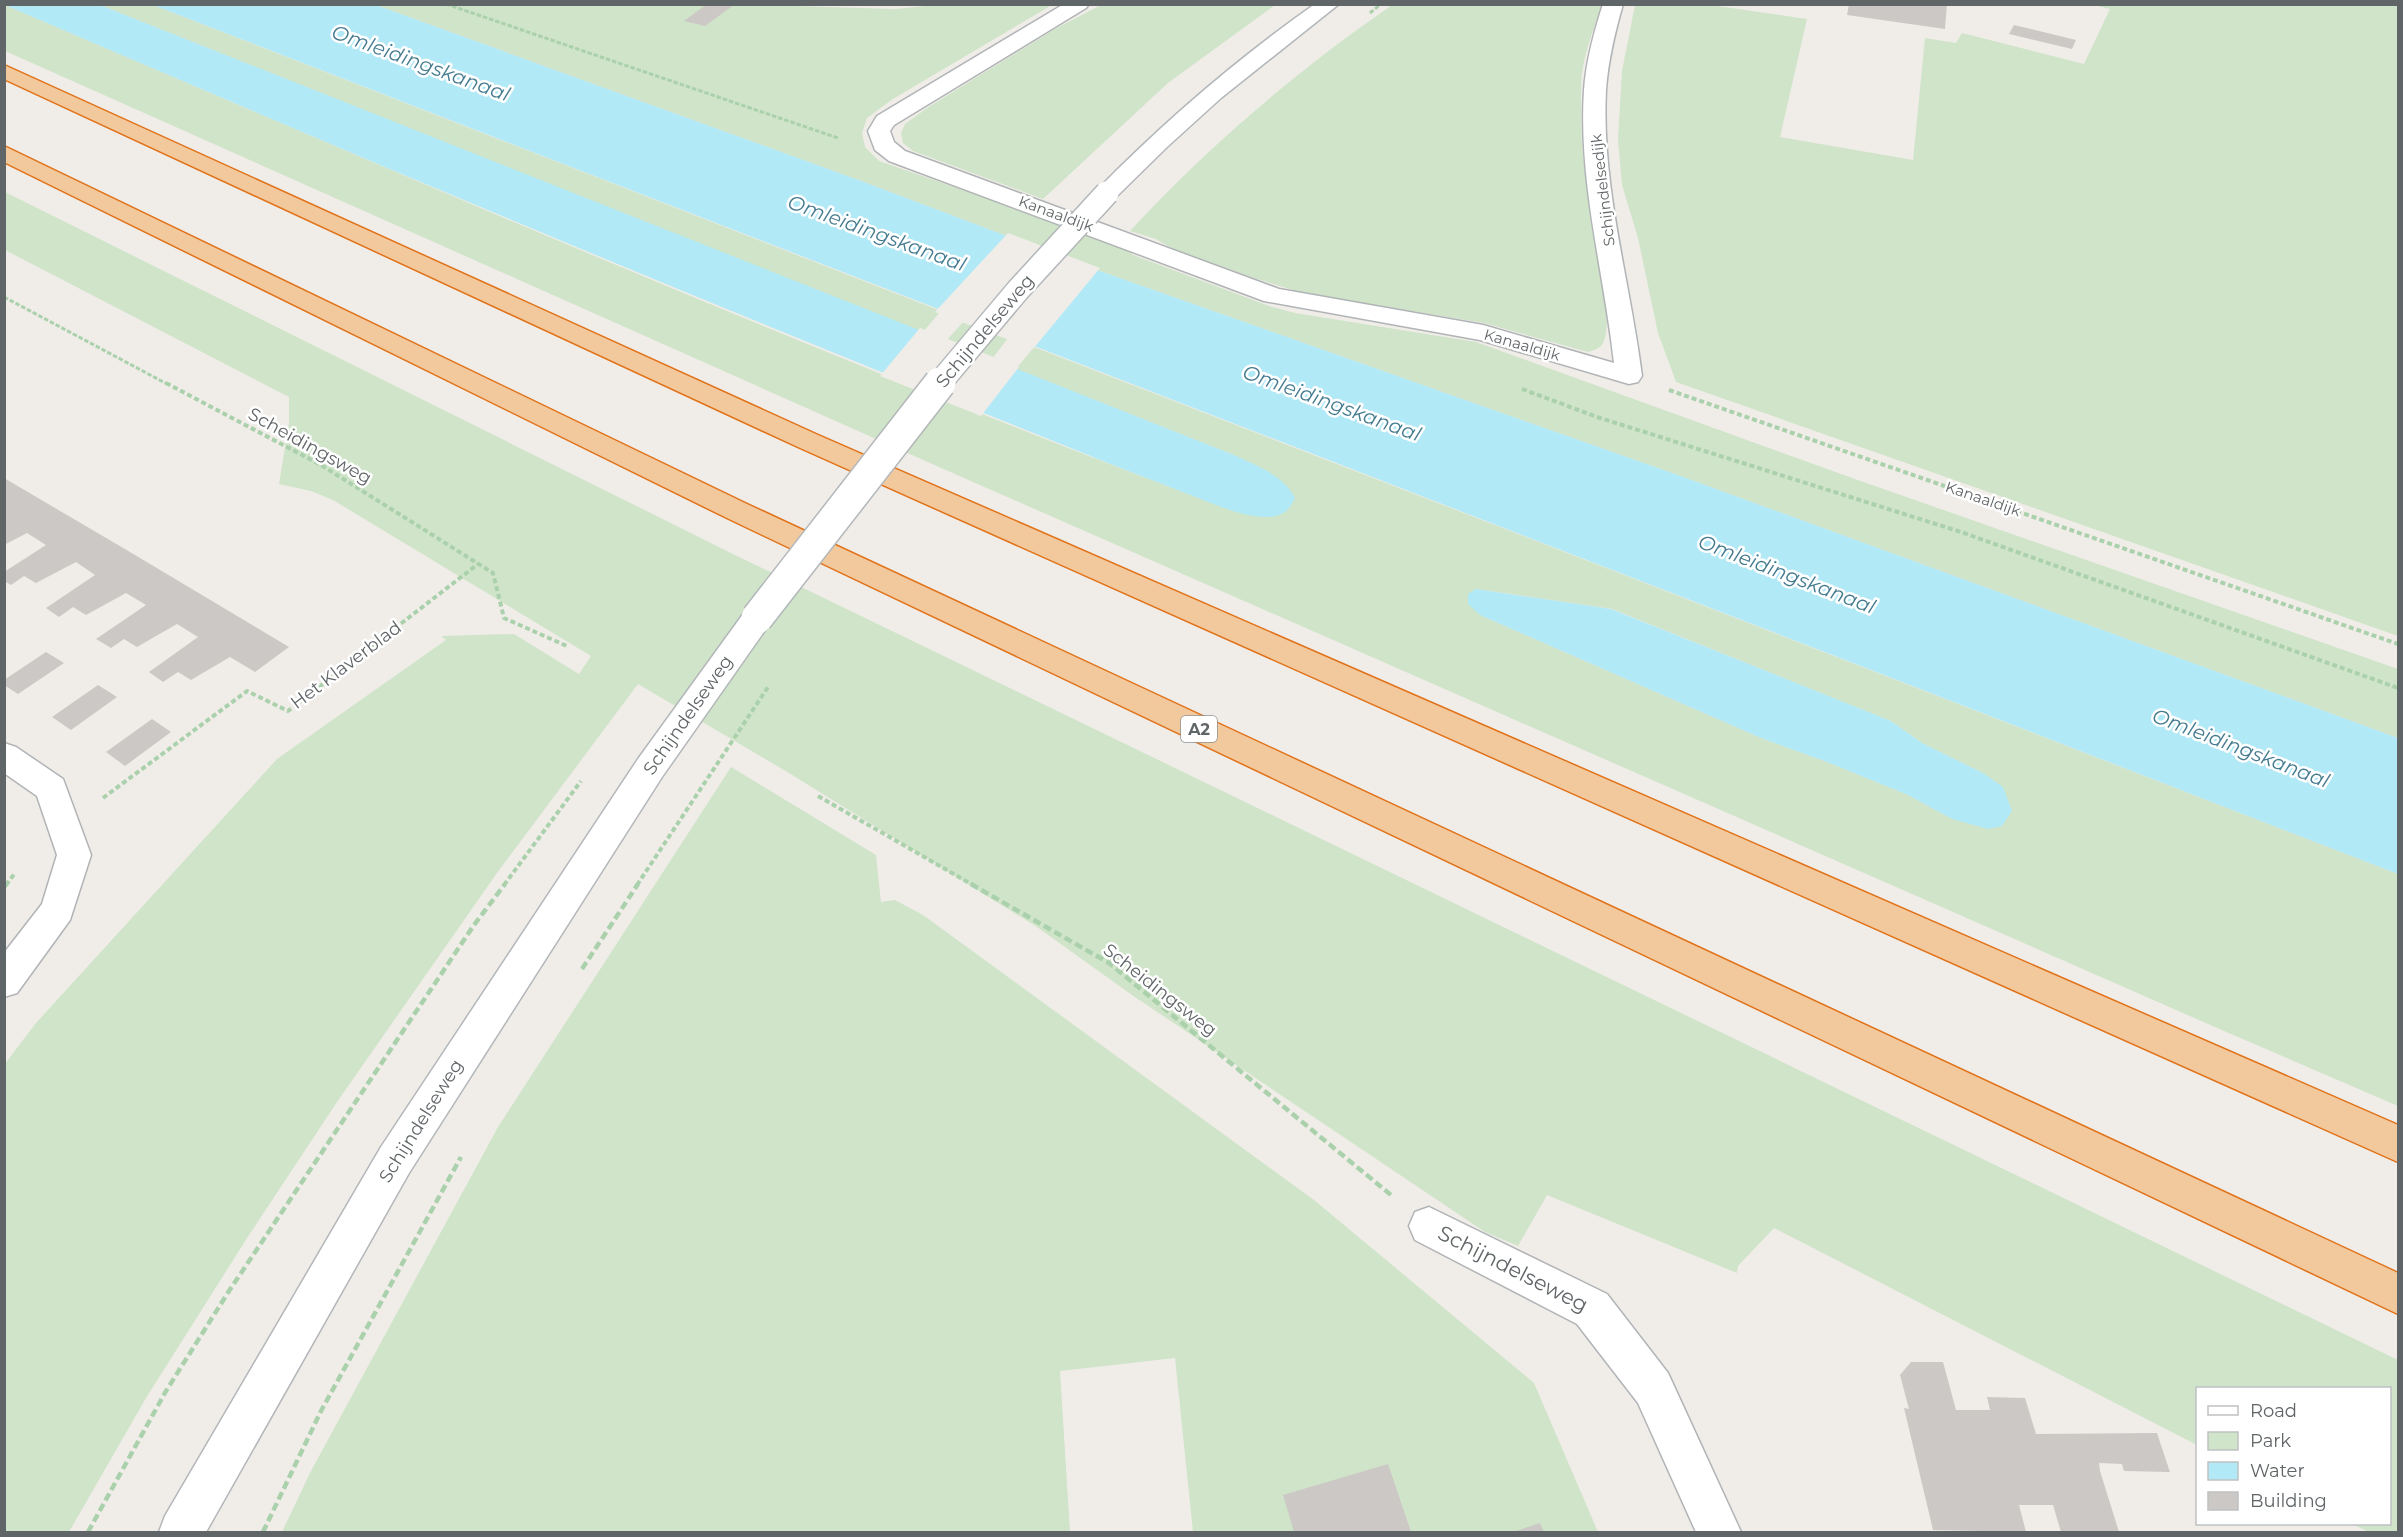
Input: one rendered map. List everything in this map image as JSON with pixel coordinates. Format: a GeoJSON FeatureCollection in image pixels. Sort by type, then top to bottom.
{"type":"FeatureCollection","features":[{"type":"Feature","properties":{"kind":"highway"},"geometry":{"type":"LineString","coordinates":[[4,71],[808,441],[2398,1144]]}},
{"type":"Feature","properties":{"kind":"highway","name":"A2"},"geometry":{"type":"LineString","coordinates":[[4,153],[737,511],[2398,1294]]}},
{"type":"Feature","properties":{"kind":"street"},"geometry":{"type":"LineString","coordinates":[[883,145],[879,131],[885,121],[1079,4]]}},
{"type":"Feature","properties":{"kind":"street","name":"Schijndelseweg"},"geometry":{"type":"LineString","coordinates":[[182,1533],[395,1160],[650,768],[757,618],[840,508],[917,412],[1018,291],[1107,193],[1149,149],[1211,95],[1289,32],[1329,4]]}},
{"type":"Feature","properties":{"kind":"street","name":"Schijndelsedijk"},"geometry":{"type":"LineString","coordinates":[[1613,4],[1604,37],[1595,90],[1596,151],[1629,376]]}},
{"type":"Feature","properties":{"kind":"street","name":"Kanaaldijk"},"geometry":{"type":"LineString","coordinates":[[883,145],[897,156],[1273,296],[1483,333],[1629,376]]}},
{"type":"Feature","properties":{"kind":"street"},"geometry":{"type":"LineString","coordinates":[[4,756],[51,788],[69,842],[58,910],[4,982]]}},
{"type":"Feature","properties":{"kind":"street","name":"Schijndelseweg"},"geometry":{"type":"LineString","coordinates":[[1429,1226],[1592,1308],[1653,1388],[1719,1533]]}},
{"type":"Feature","properties":{"kind":"path"},"geometry":{"type":"LineString","coordinates":[[446,4],[844,140],[883,145]]}},
{"type":"Feature","properties":{"kind":"path","name":"Scheidingsweg"},"geometry":{"type":"LineString","coordinates":[[4,297],[321,465],[493,573],[504,618],[569,647]]}},
{"type":"Feature","properties":{"kind":"path","name":"Kanaaldijk"},"geometry":{"type":"LineString","coordinates":[[1629,376],[2398,644]]}},
{"type":"Feature","properties":{"kind":"path"},"geometry":{"type":"LineString","coordinates":[[1519,388],[1597,417],[1961,532],[2398,688]]}},
{"type":"Feature","properties":{"kind":"path","name":"Het Klaverblad"},"geometry":{"type":"LineString","coordinates":[[69,842],[247,691],[288,711],[478,564]]}},
{"type":"Feature","properties":{"kind":"path"},"geometry":{"type":"LineString","coordinates":[[576,976],[774,679]]}},
{"type":"Feature","properties":{"kind":"path"},"geometry":{"type":"LineString","coordinates":[[88,1533],[166,1391],[229,1291],[474,925],[588,771]]}},
{"type":"Feature","properties":{"kind":"path","name":"Scheidingsweg"},"geometry":{"type":"LineString","coordinates":[[818,796],[1109,963],[1429,1226]]}},
{"type":"Feature","properties":{"kind":"path"},"geometry":{"type":"LineString","coordinates":[[263,1533],[321,1411],[462,1156]]}},
{"type":"Feature","properties":{"kind":"green space"},"geometry":{"type":"Polygon","coordinates":[[[725,4],[895,9],[946,4],[1052,5],[893,99],[867,118],[862,133],[865,147],[879,161],[1119,244],[1133,255],[1269,306],[1295,313],[1476,342],[1852,478],[2398,669],[2398,738],[1675,474],[1097,270],[864,182],[376,5],[725,4]]]}},
{"type":"Feature","properties":{"kind":"green space"},"geometry":{"type":"Polygon","coordinates":[[[1103,4],[1275,5],[1168,83],[1043,199],[913,151],[903,143],[901,133],[905,124],[927,108],[1055,29],[1103,4]]]}},
{"type":"Feature","properties":{"kind":"green space"},"geometry":{"type":"Polygon","coordinates":[[[5,5],[608,262],[912,386],[1217,505],[1268,517],[1274,476],[1234,455],[1016,369],[1034,347],[2398,874],[2398,1106],[939,467],[5,51],[5,5]],[[1476,589],[1480,615],[1761,738],[1908,795],[1952,819],[1983,773],[1922,743],[1891,721],[1612,609],[1476,589]]]}},
{"type":"Feature","properties":{"kind":"green space"},"geometry":{"type":"Polygon","coordinates":[[[100,5],[153,5],[941,311],[922,333],[100,5]]]}},
{"type":"Feature","properties":{"kind":"green space"},"geometry":{"type":"Polygon","coordinates":[[[1392,5],[1602,5],[1585,56],[1581,88],[1584,166],[1604,284],[1606,309],[1606,329],[1603,343],[1599,348],[1588,352],[1484,323],[1303,293],[1173,249],[1156,239],[1130,231],[1190,169],[1255,111],[1322,56],[1392,5]]]}},
{"type":"Feature","properties":{"kind":"green space"},"geometry":{"type":"Polygon","coordinates":[[[1635,5],[1710,5],[1807,19],[1780,137],[1913,160],[1925,38],[1956,43],[1962,33],[2084,64],[2110,9],[2094,5],[2398,5],[2398,636],[1676,382],[1658,333],[1638,238],[1622,185],[1618,139],[1622,71],[1635,5]]]}},
{"type":"Feature","properties":{"kind":"green space"},"geometry":{"type":"Polygon","coordinates":[[[5,192],[737,556],[2398,1360],[2398,1532],[2369,1532],[2354,1525],[2391,1525],[2391,1387],[2196,1387],[2196,1444],[1774,1228],[1738,1266],[1737,1273],[1547,1195],[1518,1246],[1485,1232],[1132,995],[1037,927],[789,773],[638,684],[497,873],[337,1102],[249,1235],[146,1398],[69,1532],[5,1532],[4,1065],[36,1023],[277,759],[446,640],[441,636],[514,634],[579,674],[591,656],[333,500],[311,491],[279,484],[289,423],[289,397],[5,250],[5,192]]]}},
{"type":"Feature","properties":{"kind":"green space"},"geometry":{"type":"Polygon","coordinates":[[[965,320],[1009,337],[991,360],[945,342],[965,320]]]}},
{"type":"Feature","properties":{"kind":"green space"},"geometry":{"type":"Polygon","coordinates":[[[731,767],[876,855],[881,902],[895,900],[923,915],[1314,1200],[1534,1383],[1598,1532],[1193,1532],[1175,1358],[1060,1371],[1070,1532],[282,1532],[311,1471],[498,1127],[731,767]]]}},
{"type":"Feature","properties":{"kind":"water"},"geometry":{"type":"Polygon","coordinates":[[[5,5],[100,5],[1234,455],[1276,477],[1284,483],[1295,498],[1285,512],[1269,517],[1238,513],[1217,505],[644,275],[5,5]]]}},
{"type":"Feature","properties":{"kind":"water","name":"Omleidingskanaal"},"geometry":{"type":"Polygon","coordinates":[[[153,5],[376,5],[864,182],[1097,270],[1675,474],[2398,738],[2398,874],[153,5]]]}},
{"type":"Feature","properties":{"kind":"water"},"geometry":{"type":"Polygon","coordinates":[[[1476,589],[1611,609],[1891,721],[1922,743],[1983,773],[2003,787],[2012,811],[2002,826],[1988,829],[1952,819],[1908,795],[1761,738],[1480,615],[1468,604],[1468,594],[1476,589]]]}},
{"type":"Feature","properties":{"kind":"pier"},"geometry":{"type":"Polygon","coordinates":[[[1008,233],[1100,268],[1033,349],[935,312],[1008,233]]]}},
{"type":"Feature","properties":{"kind":"pier"},"geometry":{"type":"Polygon","coordinates":[[[920,328],[1019,367],[981,416],[880,376],[920,328]]]}},
{"type":"Feature","properties":{"kind":"building"},"geometry":{"type":"Polygon","coordinates":[[[707,4],[735,4],[705,26],[684,21],[707,4]]]}},
{"type":"Feature","properties":{"kind":"building"},"geometry":{"type":"Polygon","coordinates":[[[1849,4],[1947,4],[1945,29],[1847,15],[1849,4]]]}},
{"type":"Feature","properties":{"kind":"building"},"geometry":{"type":"Polygon","coordinates":[[[2014,25],[2076,40],[2072,49],[2009,34],[2014,25]]]}},
{"type":"Feature","properties":{"kind":"building"},"geometry":{"type":"Polygon","coordinates":[[[4,478],[289,647],[255,672],[230,657],[191,680],[178,672],[163,682],[149,672],[198,637],[177,624],[137,647],[124,639],[111,648],[96,639],[146,605],[126,593],[86,615],[73,607],[59,617],[46,608],[95,575],[76,562],[36,583],[24,576],[11,585],[4,581],[4,572],[46,545],[27,533],[4,545],[4,478]]]}},
{"type":"Feature","properties":{"kind":"building"},"geometry":{"type":"Polygon","coordinates":[[[46,652],[64,663],[18,694],[4,685],[4,680],[46,652]]]}},
{"type":"Feature","properties":{"kind":"building"},"geometry":{"type":"Polygon","coordinates":[[[98,685],[117,697],[71,730],[52,717],[98,685]]]}},
{"type":"Feature","properties":{"kind":"building"},"geometry":{"type":"Polygon","coordinates":[[[152,719],[171,732],[125,766],[106,752],[152,719]]]}},
{"type":"Feature","properties":{"kind":"building"},"geometry":{"type":"Polygon","coordinates":[[[1911,1362],[1943,1362],[1956,1410],[1990,1410],[1987,1397],[2025,1398],[2036,1434],[2157,1433],[2170,1472],[2124,1471],[2122,1464],[2099,1463],[2119,1532],[2061,1532],[2053,1505],[2019,1505],[2026,1532],[1933,1530],[1904,1408],[1909,1409],[1900,1375],[1911,1362]]]}},
{"type":"Feature","properties":{"kind":"building"},"geometry":{"type":"Polygon","coordinates":[[[1388,1464],[1411,1532],[1294,1532],[1283,1495],[1388,1464]]]}},
{"type":"Feature","properties":{"kind":"building"},"geometry":{"type":"Polygon","coordinates":[[[1540,1523],[1544,1532],[1513,1532],[1540,1523]]]}}]}
